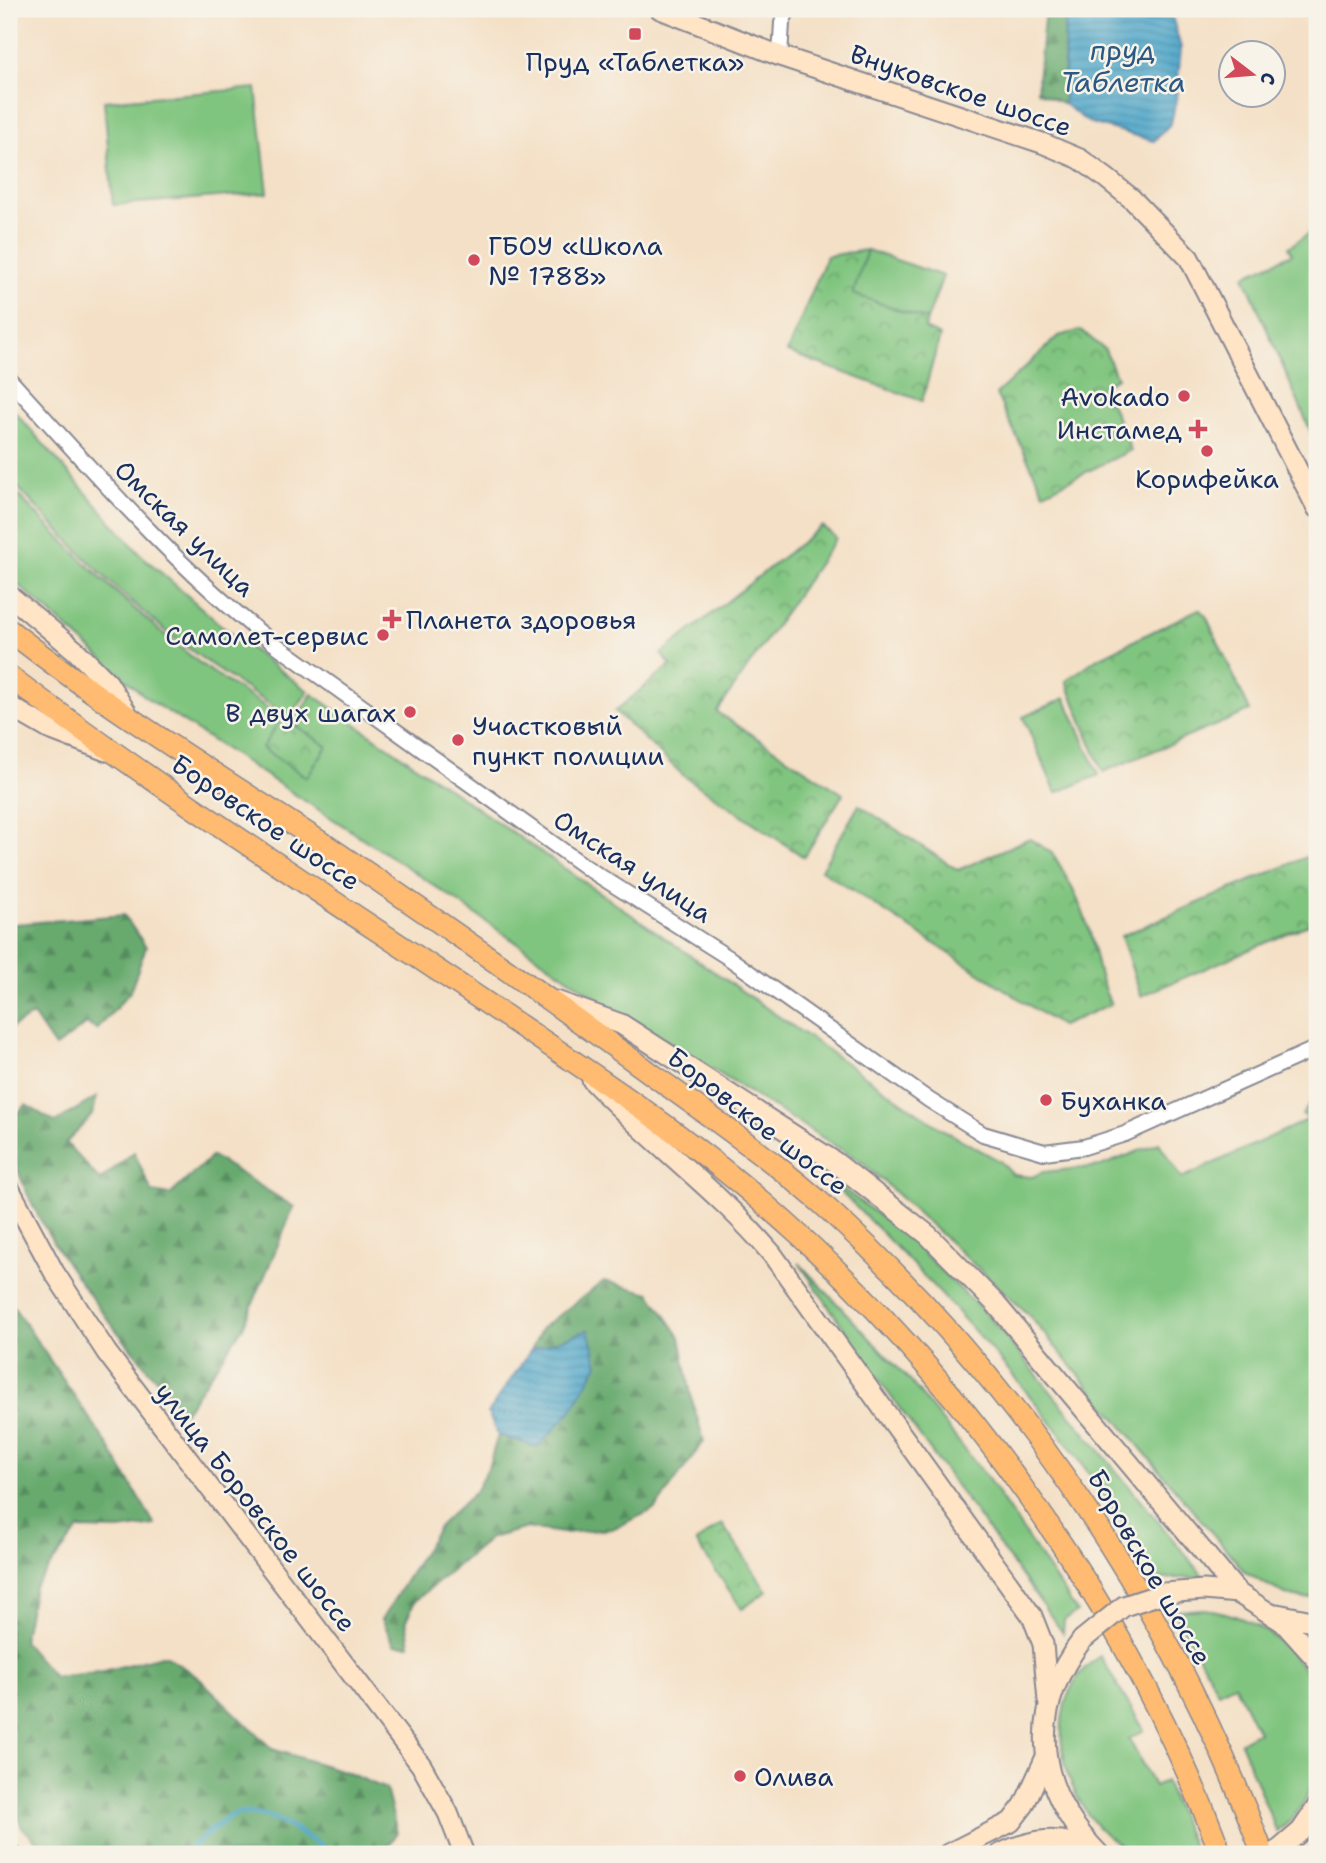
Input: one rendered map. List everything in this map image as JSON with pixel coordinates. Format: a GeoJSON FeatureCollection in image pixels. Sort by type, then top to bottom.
{"type":"FeatureCollection","features":[{"type":"Feature","properties":{"kind":"main road","name":"Внуковское шоссе"},"geometry":{"type":"LineString","coordinates":[[660,9],[780,56],[1062,150],[1093,168],[1132,199],[1200,273],[1317,508]]}},
{"type":"Feature","properties":{"kind":"main road"},"geometry":{"type":"LineString","coordinates":[[9,595],[76,651],[108,683],[132,722]]}},
{"type":"Feature","properties":{"kind":"main road","name":"Боровское шоссе"},"geometry":{"type":"LineString","coordinates":[[9,630],[132,722],[337,853],[547,998],[757,1151],[822,1204],[974,1360],[1048,1452],[1112,1546],[1168,1646],[1240,1794],[1263,1854]]}},
{"type":"Feature","properties":{"kind":"main road","name":"Боровское шоссе"},"geometry":{"type":"LineString","coordinates":[[9,676],[112,754],[580,1065],[683,1139],[761,1201],[891,1328],[982,1435],[1083,1579],[1153,1703],[1203,1807],[1221,1854]]}},
{"type":"Feature","properties":{"kind":"main road"},"geometry":{"type":"LineString","coordinates":[[9,706],[49,729],[112,754]]}},
{"type":"Feature","properties":{"kind":"main road"},"geometry":{"type":"LineString","coordinates":[[547,998],[621,1024],[835,1162],[917,1227],[995,1303],[1238,1593],[1269,1611],[1298,1636],[1317,1660]]}},
{"type":"Feature","properties":{"kind":"main road"},"geometry":{"type":"LineString","coordinates":[[580,1065],[629,1120],[702,1181],[772,1254],[1032,1616],[1043,1644],[1048,1701],[1045,1759],[1024,1805],[1011,1822],[948,1854]]}},
{"type":"Feature","properties":{"kind":"main road","name":"улица Боровское шоссе"},"geometry":{"type":"LineString","coordinates":[[9,1188],[54,1272],[107,1353],[421,1765],[448,1813],[464,1854]]}},
{"type":"Feature","properties":{"kind":"main road"},"geometry":{"type":"LineString","coordinates":[[1048,1701],[1058,1674],[1082,1640],[1124,1606],[1164,1593],[1204,1590],[1238,1593]]}},
{"type":"Feature","properties":{"kind":"main road"},"geometry":{"type":"LineString","coordinates":[[1269,1611],[1317,1622]]}},
{"type":"Feature","properties":{"kind":"main road"},"geometry":{"type":"LineString","coordinates":[[1045,1759],[1070,1823],[1098,1854]]}},
{"type":"Feature","properties":{"kind":"main road"},"geometry":{"type":"LineString","coordinates":[[1279,1851],[1301,1831],[1317,1807]]}},
{"type":"Feature","properties":{"kind":"main road"},"geometry":{"type":"LineString","coordinates":[[1000,1854],[1030,1841],[1045,1839],[1076,1843],[1098,1854]]}},
{"type":"Feature","properties":{"kind":"street"},"geometry":{"type":"LineString","coordinates":[[780,56],[782,23],[788,9]]}},
{"type":"Feature","properties":{"kind":"street","name":"Омская улица"},"geometry":{"type":"LineString","coordinates":[[9,379],[134,517],[233,611],[272,642],[587,868],[729,958],[929,1100],[983,1134],[1044,1152],[1084,1146],[1125,1134],[1317,1048]]}},
{"type":"Feature","properties":{"kind":"street"},"geometry":{"type":"LineString","coordinates":[[9,1850],[14,1854]]}},
{"type":"Feature","properties":{"kind":"green space"},"geometry":{"type":"Polygon","coordinates":[[[1045,9],[1065,9],[1064,104],[1037,91],[1045,9]]]}},
{"type":"Feature","properties":{"kind":"green space"},"geometry":{"type":"Polygon","coordinates":[[[256,88],[268,193],[113,205],[104,101],[256,88]]]}},
{"type":"Feature","properties":{"kind":"green space"},"geometry":{"type":"Polygon","coordinates":[[[1312,231],[1317,242],[1317,446],[1244,276],[1292,254],[1289,247],[1312,231]]]}},
{"type":"Feature","properties":{"kind":"green space"},"geometry":{"type":"Polygon","coordinates":[[[867,250],[943,276],[927,320],[852,294],[867,250]]]}},
{"type":"Feature","properties":{"kind":"green space"},"geometry":{"type":"Polygon","coordinates":[[[867,250],[853,294],[927,320],[925,329],[940,336],[922,401],[787,352],[827,256],[867,250]]]}},
{"type":"Feature","properties":{"kind":"green space"},"geometry":{"type":"Polygon","coordinates":[[[1081,330],[1105,350],[1117,378],[1103,385],[1131,450],[1044,493],[996,394],[1059,336],[1081,330]]]}},
{"type":"Feature","properties":{"kind":"green space"},"geometry":{"type":"Polygon","coordinates":[[[9,405],[140,554],[232,635],[308,691],[290,718],[200,657],[140,609],[73,545],[9,478],[9,405]]]}},
{"type":"Feature","properties":{"kind":"green space"},"geometry":{"type":"Polygon","coordinates":[[[9,485],[78,556],[150,623],[201,664],[282,717],[263,749],[307,777],[327,746],[293,724],[312,694],[940,1128],[1000,1161],[1013,1175],[1032,1177],[1043,1172],[1101,1166],[1159,1143],[1182,1178],[1309,1119],[1317,1121],[1317,1597],[1298,1598],[1289,1595],[1245,1572],[1027,1313],[863,1163],[588,992],[413,871],[148,699],[9,577],[9,485]]]}},
{"type":"Feature","properties":{"kind":"green space"},"geometry":{"type":"Polygon","coordinates":[[[822,526],[836,538],[717,712],[843,794],[804,857],[684,776],[615,711],[671,665],[661,654],[822,526]]]}},
{"type":"Feature","properties":{"kind":"green space"},"geometry":{"type":"Polygon","coordinates":[[[1199,609],[1206,616],[1250,711],[1103,772],[1066,681],[1096,659],[1199,609]]]}},
{"type":"Feature","properties":{"kind":"green space"},"geometry":{"type":"Polygon","coordinates":[[[1065,698],[1099,775],[1056,793],[1023,717],[1065,698]]]}},
{"type":"Feature","properties":{"kind":"green space"},"geometry":{"type":"Polygon","coordinates":[[[282,717],[327,746],[307,777],[262,748],[282,717]]]}},
{"type":"Feature","properties":{"kind":"green space"},"geometry":{"type":"Polygon","coordinates":[[[859,805],[958,870],[1030,838],[1050,852],[1061,866],[1080,906],[1111,1004],[1061,1026],[821,870],[859,805]]]}},
{"type":"Feature","properties":{"kind":"green space"},"geometry":{"type":"Polygon","coordinates":[[[1313,854],[1317,865],[1317,921],[1141,996],[1121,936],[1313,854]]]}},
{"type":"Feature","properties":{"kind":"green space"},"geometry":{"type":"Polygon","coordinates":[[[124,915],[146,947],[130,992],[97,1030],[87,1024],[55,1047],[33,1015],[9,1029],[9,928],[14,924],[124,915]]]}},
{"type":"Feature","properties":{"kind":"green space"},"geometry":{"type":"Polygon","coordinates":[[[1317,1094],[1317,1121],[1302,1115],[1317,1094]]]}},
{"type":"Feature","properties":{"kind":"green space"},"geometry":{"type":"Polygon","coordinates":[[[97,1097],[92,1115],[66,1143],[100,1180],[134,1152],[152,1192],[170,1195],[212,1156],[294,1207],[243,1327],[184,1413],[104,1314],[49,1236],[28,1196],[14,1157],[9,1121],[26,1105],[55,1122],[97,1097]]]}},
{"type":"Feature","properties":{"kind":"green space"},"geometry":{"type":"Polygon","coordinates":[[[817,1169],[906,1236],[990,1318],[1204,1577],[1157,1579],[1084,1467],[1002,1362],[912,1263],[817,1169]]]}},
{"type":"Feature","properties":{"kind":"green space"},"geometry":{"type":"Polygon","coordinates":[[[799,1263],[911,1382],[989,1480],[1077,1612],[1064,1620],[1063,1633],[884,1387],[799,1263]]]}},
{"type":"Feature","properties":{"kind":"green space"},"geometry":{"type":"Polygon","coordinates":[[[604,1281],[650,1293],[680,1337],[692,1400],[704,1441],[655,1509],[612,1529],[563,1533],[527,1528],[490,1538],[415,1601],[406,1620],[410,1645],[394,1645],[382,1619],[440,1525],[475,1492],[488,1468],[498,1435],[538,1447],[588,1330],[531,1350],[542,1328],[604,1281]]]}},
{"type":"Feature","properties":{"kind":"green space"},"geometry":{"type":"Polygon","coordinates":[[[9,1300],[109,1447],[155,1525],[119,1530],[79,1529],[34,1587],[23,1641],[54,1677],[100,1672],[165,1655],[199,1678],[272,1749],[346,1772],[386,1789],[397,1832],[382,1854],[49,1854],[21,1826],[9,1790],[9,1300]]]}},
{"type":"Feature","properties":{"kind":"green space"},"geometry":{"type":"Polygon","coordinates":[[[722,1524],[767,1591],[742,1609],[696,1542],[722,1524]]]}},
{"type":"Feature","properties":{"kind":"green space"},"geometry":{"type":"Polygon","coordinates":[[[1204,1609],[1242,1619],[1277,1639],[1303,1669],[1312,1687],[1318,1721],[1313,1782],[1303,1804],[1277,1832],[1240,1742],[1258,1732],[1234,1684],[1218,1692],[1174,1611],[1204,1609]]]}},
{"type":"Feature","properties":{"kind":"green space"},"geometry":{"type":"Polygon","coordinates":[[[1100,1656],[1144,1730],[1129,1739],[1154,1786],[1165,1781],[1196,1854],[1150,1856],[1131,1852],[1098,1827],[1082,1805],[1070,1779],[1063,1752],[1062,1724],[1067,1697],[1080,1674],[1100,1656]]]}},
{"type":"Feature","properties":{"kind":"water","name":"пруд Таблетка"},"geometry":{"type":"Polygon","coordinates":[[[1065,9],[1170,9],[1181,48],[1176,101],[1171,123],[1154,141],[1088,122],[1064,104],[1065,9]]]}},
{"type":"Feature","properties":{"kind":"water"},"geometry":{"type":"Polygon","coordinates":[[[588,1330],[598,1364],[572,1410],[538,1447],[498,1435],[488,1413],[531,1350],[588,1330]]]}},
{"type":"Feature","properties":{"kind":"waterway"},"geometry":{"type":"LineString","coordinates":[[185,1852],[228,1818],[240,1813],[254,1813],[282,1822],[332,1854]]}},
{"type":"Feature","properties":{"kind":"place","name":"Пруд «Таблетка»"},"geometry":{"type":"Point","coordinates":[635,34]}},
{"type":"Feature","properties":{"kind":"place","name":"ГБОУ «Школа № 1788»"},"geometry":{"type":"Point","coordinates":[474,260]}},
{"type":"Feature","properties":{"kind":"place","name":"Avokado"},"geometry":{"type":"Point","coordinates":[1184,396]}},
{"type":"Feature","properties":{"kind":"place","name":"Инстамед"},"geometry":{"type":"Point","coordinates":[1198,429]}},
{"type":"Feature","properties":{"kind":"place","name":"Корифейка"},"geometry":{"type":"Point","coordinates":[1207,451]}},
{"type":"Feature","properties":{"kind":"place","name":"Планета здоровья"},"geometry":{"type":"Point","coordinates":[392,619]}},
{"type":"Feature","properties":{"kind":"place","name":"Самолет-сервис"},"geometry":{"type":"Point","coordinates":[383,635]}},
{"type":"Feature","properties":{"kind":"place","name":"В двух шагах"},"geometry":{"type":"Point","coordinates":[410,712]}},
{"type":"Feature","properties":{"kind":"place","name":"Участковый пункт полиции"},"geometry":{"type":"Point","coordinates":[458,740]}},
{"type":"Feature","properties":{"kind":"place","name":"Буханка"},"geometry":{"type":"Point","coordinates":[1046,1100]}},
{"type":"Feature","properties":{"kind":"place","name":"Олива"},"geometry":{"type":"Point","coordinates":[740,1776]}}]}
